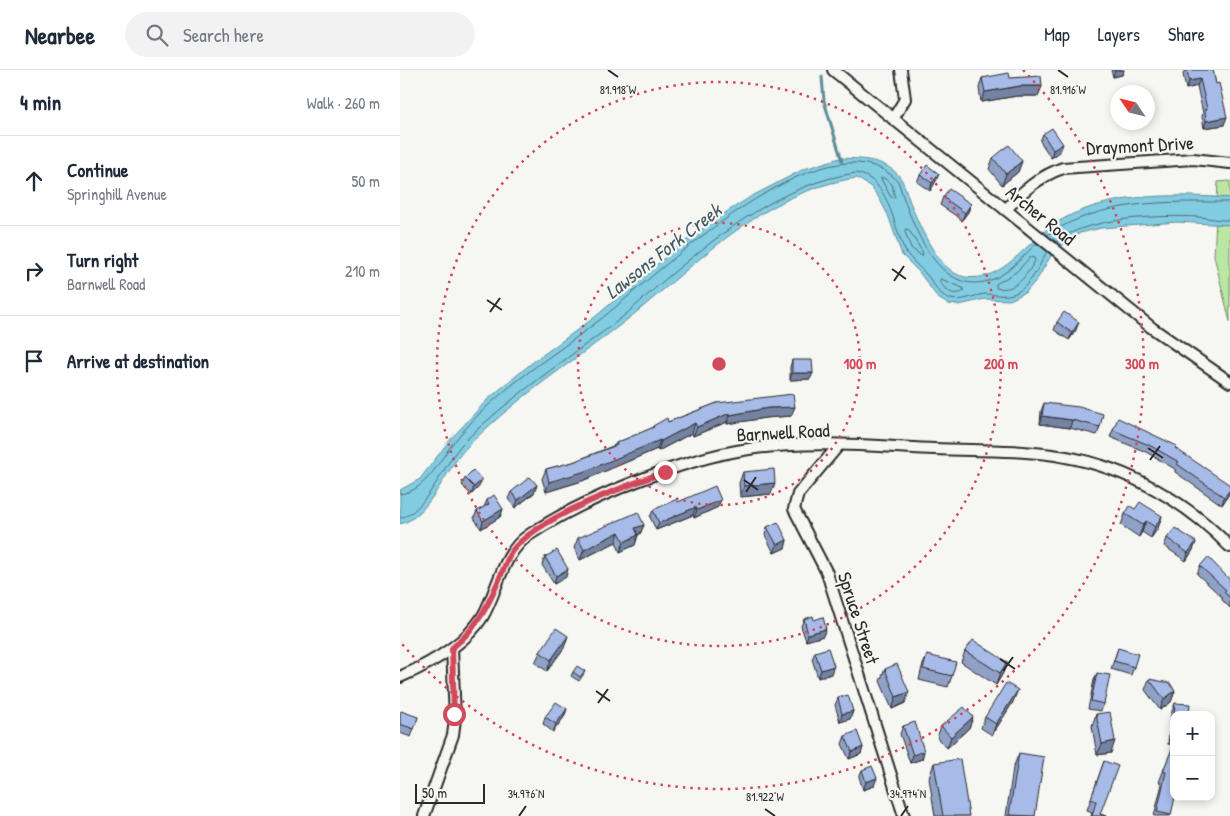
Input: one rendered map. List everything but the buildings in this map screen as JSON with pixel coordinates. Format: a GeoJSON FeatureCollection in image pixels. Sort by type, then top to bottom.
{"type":"FeatureCollection","features":[{"type":"Feature","properties":{"kind":"street","name":"Archer Road"},"geometry":{"type":"LineString","coordinates":[[833,70],[1152,328],[1230,382]]}},
{"type":"Feature","properties":{"kind":"street"},"geometry":{"type":"LineString","coordinates":[[893,119],[904,99],[901,70]]}},
{"type":"Feature","properties":{"kind":"street","name":"Draymont Drive"},"geometry":{"type":"LineString","coordinates":[[1006,210],[1019,196],[1049,174],[1063,168],[1193,159],[1230,162]]}},
{"type":"Feature","properties":{"kind":"street","name":"Barnwell Road"},"geometry":{"type":"LineString","coordinates":[[400,677],[452,648],[466,637],[482,616],[511,552],[526,537],[540,528],[623,488],[665,472],[727,453],[770,447],[838,446],[1038,453],[1086,461],[1128,476],[1170,498],[1209,527],[1230,547]]}},
{"type":"Feature","properties":{"kind":"street","name":"Spruce Street"},"geometry":{"type":"LineString","coordinates":[[838,446],[798,494],[794,508],[827,573],[904,816]]}},
{"type":"Feature","properties":{"kind":"street"},"geometry":{"type":"LineString","coordinates":[[424,816],[453,735],[452,648]]}},
{"type":"Feature","properties":{"kind":"green space"},"geometry":{"type":"Polygon","coordinates":[[[1230,181],[1230,322],[1214,256],[1218,182],[1230,181]]]}},
{"type":"Feature","properties":{"kind":"water"},"geometry":{"type":"Polygon","coordinates":[[[840,158],[875,161],[898,174],[920,226],[939,259],[956,274],[965,277],[979,277],[991,274],[1013,260],[1053,225],[1073,214],[1094,206],[1116,201],[1162,196],[1230,198],[1230,225],[1177,222],[1101,228],[1080,233],[1053,252],[1038,278],[1026,292],[1010,300],[985,299],[959,305],[948,304],[938,298],[919,272],[902,255],[888,215],[871,187],[857,178],[822,186],[789,199],[758,216],[729,236],[619,326],[503,413],[460,455],[429,502],[420,512],[410,520],[400,524],[400,490],[420,479],[449,441],[488,399],[533,362],[595,317],[676,248],[717,218],[752,196],[804,169],[840,158]]]}},
{"type":"Feature","properties":{"kind":"waterway"},"geometry":{"type":"LineString","coordinates":[[822,77],[824,101],[842,161]]}},
{"type":"Feature","properties":{"kind":"route"},"geometry":{"type":"LineString","coordinates":[[454,714],[452,648],[466,637],[482,616],[511,552],[526,537],[540,528],[586,504],[665,472]]}},
{"type":"Feature","properties":{"kind":"water label","name":"Lawsons Fork Creek"},"geometry":{"type":"Point","coordinates":[663,251]}}]}
